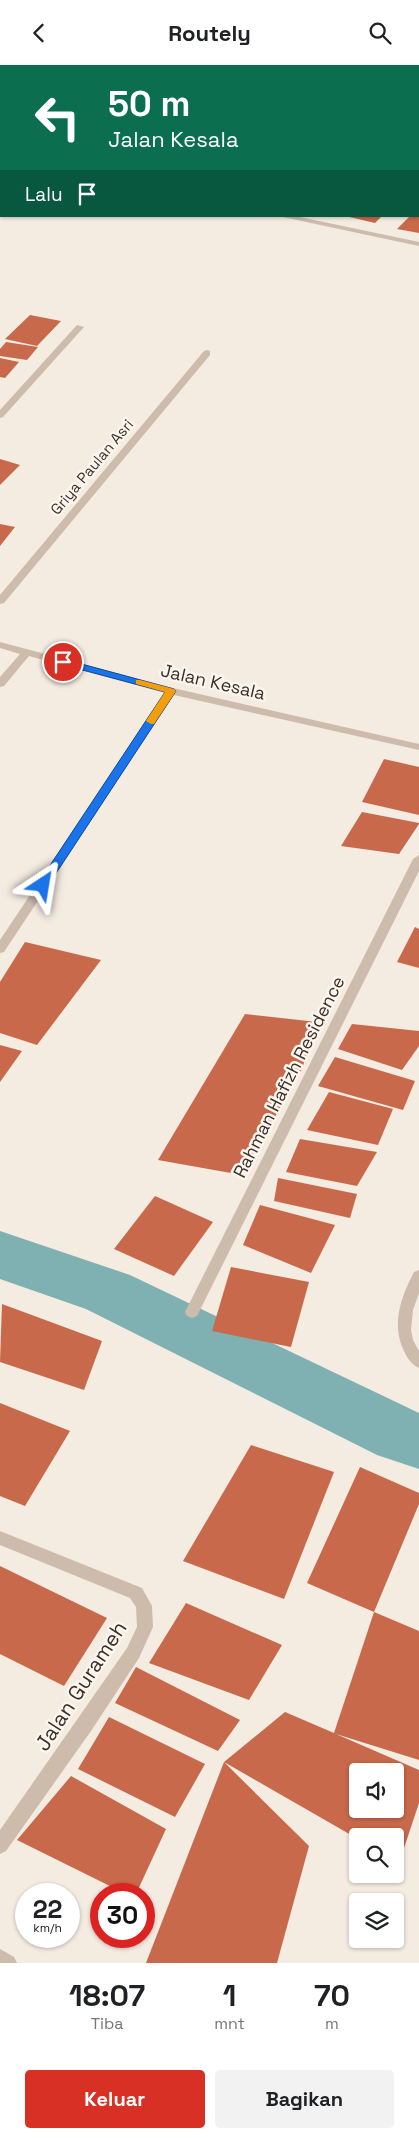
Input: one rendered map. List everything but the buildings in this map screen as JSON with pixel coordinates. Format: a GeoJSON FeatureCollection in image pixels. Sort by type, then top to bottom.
{"type":"FeatureCollection","features":[{"type":"Feature","properties":{"kind":"street"},"geometry":{"type":"LineString","coordinates":[[287,217],[419,244]]}},
{"type":"Feature","properties":{"kind":"street"},"geometry":{"type":"LineString","coordinates":[[0,415],[80,327]]}},
{"type":"Feature","properties":{"kind":"street","name":"Griya Paulan Asri"},"geometry":{"type":"LineString","coordinates":[[0,601],[207,353]]}},
{"type":"Feature","properties":{"kind":"street","name":"Jalan Kesala"},"geometry":{"type":"LineString","coordinates":[[0,645],[171,691],[419,747]]}},
{"type":"Feature","properties":{"kind":"street"},"geometry":{"type":"LineString","coordinates":[[0,684],[27,652]]}},
{"type":"Feature","properties":{"kind":"street"},"geometry":{"type":"LineString","coordinates":[[0,949],[171,691]]}},
{"type":"Feature","properties":{"kind":"street","name":"Rahman Hafizh Residence"},"geometry":{"type":"LineString","coordinates":[[192,1312],[419,859]]}},
{"type":"Feature","properties":{"kind":"street"},"geometry":{"type":"LineString","coordinates":[[419,1276],[405,1308],[403,1328],[408,1349],[419,1362]]}},
{"type":"Feature","properties":{"kind":"street","name":"Jalan Gurameh"},"geometry":{"type":"LineString","coordinates":[[0,1538],[136,1593],[144,1605],[145,1627],[134,1653],[0,1845]]}},
{"type":"Feature","properties":{"kind":"street"},"geometry":{"type":"LineString","coordinates":[[0,1958],[8,1963]]}},
{"type":"Feature","properties":{"kind":"waterway"},"geometry":{"type":"LineString","coordinates":[[0,1255],[108,1292],[400,1436],[419,1441]]}},
{"type":"Feature","properties":{"kind":"slow traffic"},"geometry":{"type":"LineString","coordinates":[[140,682],[171,691],[151,721]]}},
{"type":"Feature","properties":{"kind":"route"},"geometry":{"type":"LineString","coordinates":[[43,885],[171,691],[63,662]]}}]}
